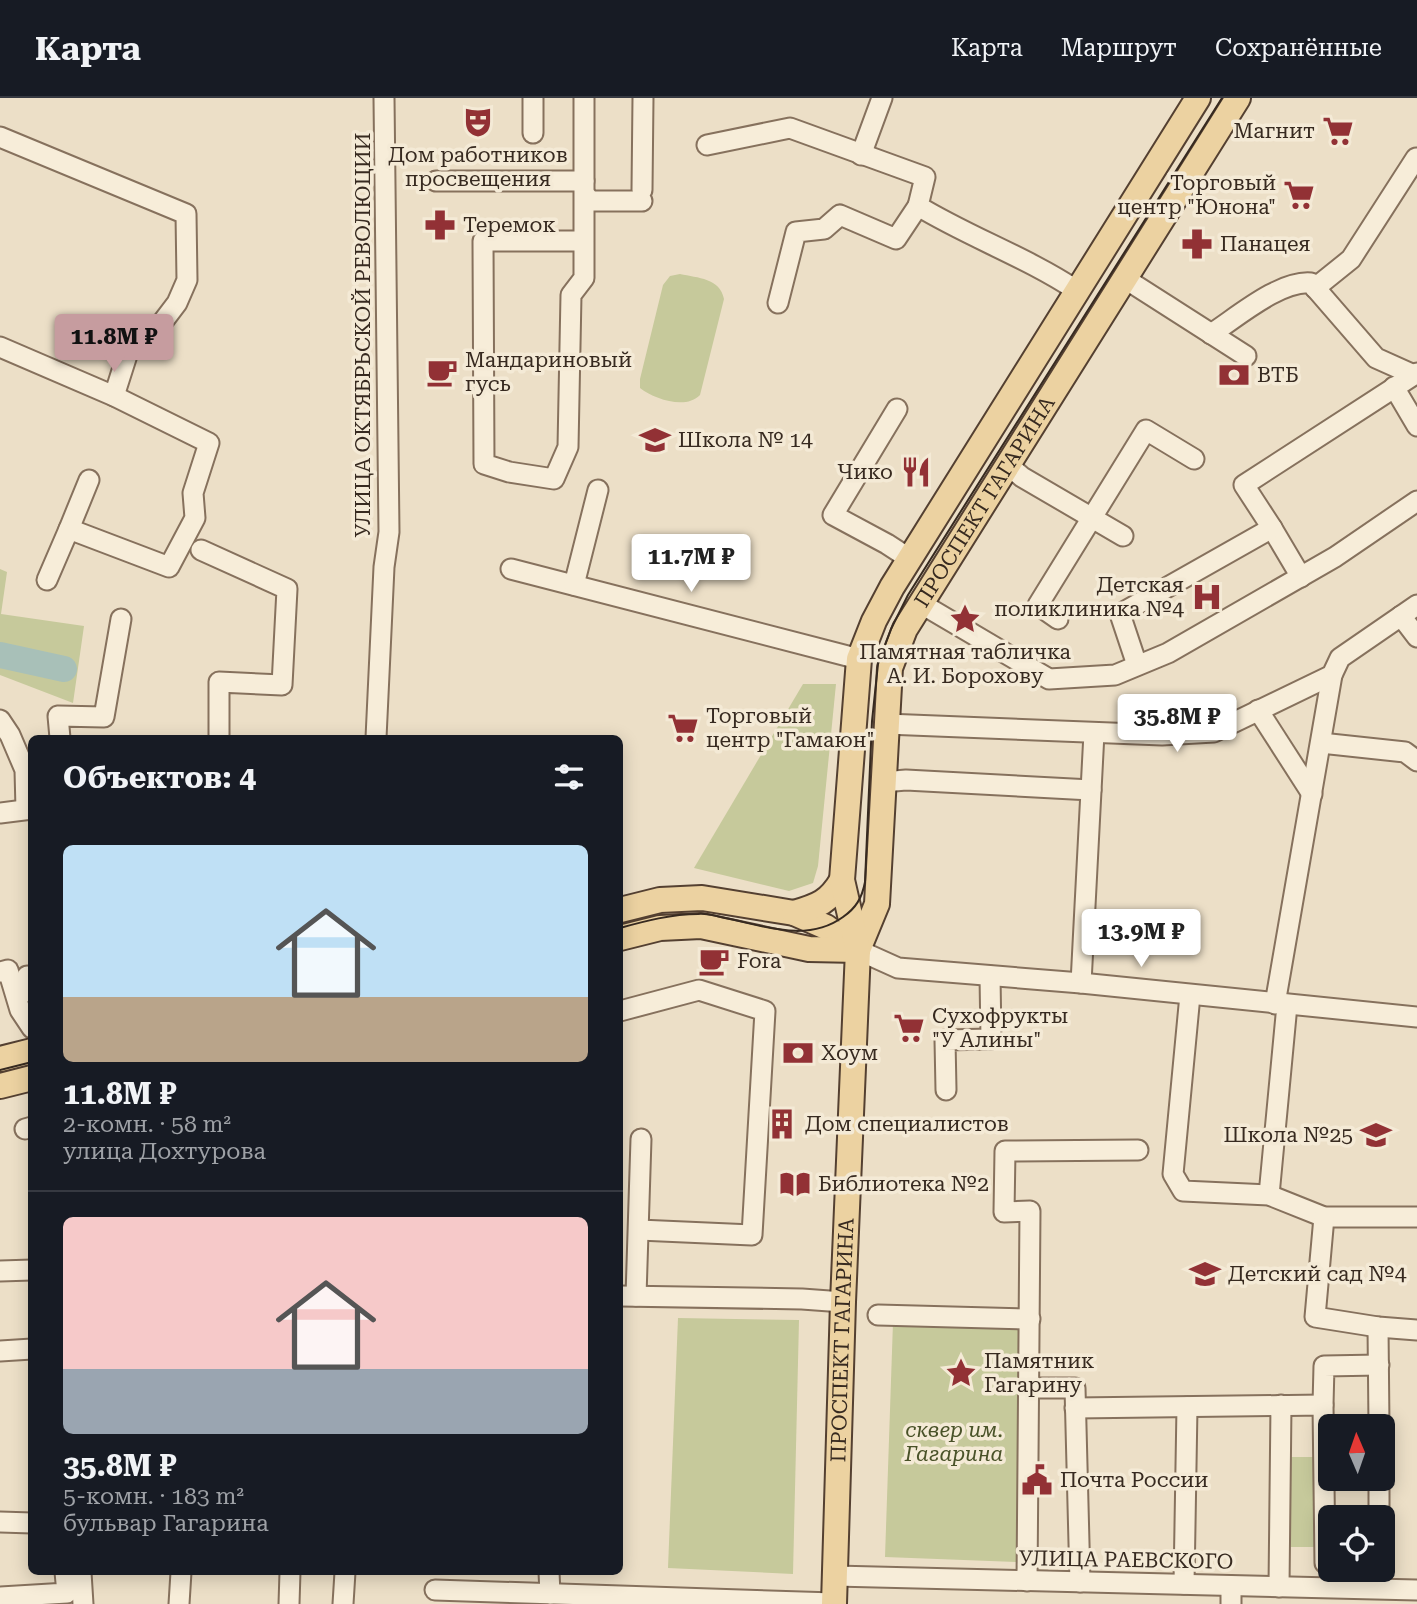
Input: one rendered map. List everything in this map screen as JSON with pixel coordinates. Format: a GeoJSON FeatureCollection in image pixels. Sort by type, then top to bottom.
{"type":"FeatureCollection","features":[{"type":"Feature","properties":{"kind":"main road","name":"ПРОСПЕКТ ГАГАРИНА"},"geometry":{"type":"LineString","coordinates":[[834,1603],[858,950],[842,880],[859,659],[874,621],[910,559],[1198,98]]}},
{"type":"Feature","properties":{"kind":"main road","name":"ПРОСПЕКТ ГАГАРИНА"},"geometry":{"type":"LineString","coordinates":[[858,950],[877,904],[890,668],[905,629],[1238,98]]}},
{"type":"Feature","properties":{"kind":"main road"},"geometry":{"type":"LineString","coordinates":[[794,913],[815,907],[832,896],[842,880]]}},
{"type":"Feature","properties":{"kind":"main road"},"geometry":{"type":"LineString","coordinates":[[623,909],[660,900],[702,898],[794,913],[826,927],[858,950]]}},
{"type":"Feature","properties":{"kind":"main road"},"geometry":{"type":"LineString","coordinates":[[623,937],[660,928],[701,926],[809,949],[858,950]]}},
{"type":"Feature","properties":{"kind":"main road"},"geometry":{"type":"LineString","coordinates":[[0,1059],[28,1052]]}},
{"type":"Feature","properties":{"kind":"main road"},"geometry":{"type":"LineString","coordinates":[[0,1086],[28,1079]]}},
{"type":"Feature","properties":{"kind":"street","name":"УЛИЦА ОКТЯБРЬСКОЙ РЕВОЛЮЦИИ"},"geometry":{"type":"LineString","coordinates":[[376,735],[384,567],[389,533],[384,98]]}},
{"type":"Feature","properties":{"kind":"street"},"geometry":{"type":"LineString","coordinates":[[533,98],[533,133]]}},
{"type":"Feature","properties":{"kind":"street"},"geometry":{"type":"LineString","coordinates":[[584,98],[584,188],[584,241],[584,278],[571,295],[568,447],[554,480],[509,472],[484,464],[483,241],[584,241]]}},
{"type":"Feature","properties":{"kind":"street"},"geometry":{"type":"LineString","coordinates":[[584,188],[591,201],[642,195],[643,98]]}},
{"type":"Feature","properties":{"kind":"street"},"geometry":{"type":"LineString","coordinates":[[861,155],[882,98]]}},
{"type":"Feature","properties":{"kind":"street"},"geometry":{"type":"LineString","coordinates":[[708,145],[790,128],[925,177],[918,206],[896,239],[840,215],[824,229],[796,232],[778,303]]}},
{"type":"Feature","properties":{"kind":"street"},"geometry":{"type":"LineString","coordinates":[[0,137],[186,215],[187,280],[177,303],[155,332],[128,352],[114,396]]}},
{"type":"Feature","properties":{"kind":"street"},"geometry":{"type":"LineString","coordinates":[[1315,288],[1351,259],[1416,158]]}},
{"type":"Feature","properties":{"kind":"street"},"geometry":{"type":"LineString","coordinates":[[436,181],[584,188]]}},
{"type":"Feature","properties":{"kind":"street"},"geometry":{"type":"LineString","coordinates":[[918,206],[948,224],[1052,274],[1076,290]]}},
{"type":"Feature","properties":{"kind":"street"},"geometry":{"type":"LineString","coordinates":[[1124,278],[1246,356]]}},
{"type":"Feature","properties":{"kind":"street"},"geometry":{"type":"LineString","coordinates":[[1211,334],[1282,288],[1303,282],[1311,283],[1376,358],[1415,374]]}},
{"type":"Feature","properties":{"kind":"street"},"geometry":{"type":"LineString","coordinates":[[0,347],[114,396],[209,443],[193,493],[195,518],[169,566],[69,529]]}},
{"type":"Feature","properties":{"kind":"street"},"geometry":{"type":"LineString","coordinates":[[1301,576],[1244,485],[1415,374]]}},
{"type":"Feature","properties":{"kind":"street"},"geometry":{"type":"LineString","coordinates":[[1394,387],[1417,426]]}},
{"type":"Feature","properties":{"kind":"street"},"geometry":{"type":"LineString","coordinates":[[897,409],[833,515],[910,559]]}},
{"type":"Feature","properties":{"kind":"street"},"geometry":{"type":"LineString","coordinates":[[1058,619],[1038,605],[1146,430],[1194,459]]}},
{"type":"Feature","properties":{"kind":"street"},"geometry":{"type":"LineString","coordinates":[[1007,464],[1022,477],[1123,536]]}},
{"type":"Feature","properties":{"kind":"street"},"geometry":{"type":"LineString","coordinates":[[47,580],[89,480]]}},
{"type":"Feature","properties":{"kind":"street"},"geometry":{"type":"LineString","coordinates":[[574,585],[598,491]]}},
{"type":"Feature","properties":{"kind":"street"},"geometry":{"type":"LineString","coordinates":[[920,603],[1049,679],[1115,675],[1168,653],[1335,557],[1417,501]]}},
{"type":"Feature","properties":{"kind":"street"},"geometry":{"type":"LineString","coordinates":[[1137,666],[1119,614],[1272,528]]}},
{"type":"Feature","properties":{"kind":"street"},"geometry":{"type":"LineString","coordinates":[[201,550],[287,589],[282,685],[219,682],[219,735]]}},
{"type":"Feature","properties":{"kind":"street"},"geometry":{"type":"LineString","coordinates":[[511,569],[859,659]]}},
{"type":"Feature","properties":{"kind":"street"},"geometry":{"type":"LineString","coordinates":[[1269,1195],[1281,1004],[1332,675],[1340,658],[1409,611],[1417,637]]}},
{"type":"Feature","properties":{"kind":"street"},"geometry":{"type":"LineString","coordinates":[[61,735],[58,716],[104,717],[121,619]]}},
{"type":"Feature","properties":{"kind":"street"},"geometry":{"type":"LineString","coordinates":[[886,724],[1162,735],[1214,732],[1332,675]]}},
{"type":"Feature","properties":{"kind":"street"},"geometry":{"type":"LineString","coordinates":[[1258,710],[1312,794]]}},
{"type":"Feature","properties":{"kind":"street"},"geometry":{"type":"LineString","coordinates":[[0,720],[10,735],[24,770],[28,801]]}},
{"type":"Feature","properties":{"kind":"street"},"geometry":{"type":"LineString","coordinates":[[1081,983],[1094,733]]}},
{"type":"Feature","properties":{"kind":"street"},"geometry":{"type":"LineString","coordinates":[[1321,743],[1405,752],[1417,761]]}},
{"type":"Feature","properties":{"kind":"street"},"geometry":{"type":"LineString","coordinates":[[883,782],[906,780],[1091,790]]}},
{"type":"Feature","properties":{"kind":"street"},"geometry":{"type":"LineString","coordinates":[[0,813],[28,809]]}},
{"type":"Feature","properties":{"kind":"street"},"geometry":{"type":"LineString","coordinates":[[858,950],[898,968],[1081,983],[1417,1017]]}},
{"type":"Feature","properties":{"kind":"street"},"geometry":{"type":"LineString","coordinates":[[0,972],[8,970],[20,1010],[28,1019]]}},
{"type":"Feature","properties":{"kind":"street"},"geometry":{"type":"LineString","coordinates":[[946,1090],[945,1040],[990,1039],[990,976]]}},
{"type":"Feature","properties":{"kind":"street"},"geometry":{"type":"LineString","coordinates":[[623,1011],[699,990],[765,1011],[752,1235],[639,1230]]}},
{"type":"Feature","properties":{"kind":"street"},"geometry":{"type":"LineString","coordinates":[[1190,995],[1173,1174],[1183,1191],[1269,1195],[1324,1217],[1417,1217]]}},
{"type":"Feature","properties":{"kind":"street"},"geometry":{"type":"LineString","coordinates":[[641,1139],[639,1230],[628,1296],[843,1302]]}},
{"type":"Feature","properties":{"kind":"street"},"geometry":{"type":"LineString","coordinates":[[1027,1581],[1030,1211],[1004,1212],[1005,1151],[1138,1150]]}},
{"type":"Feature","properties":{"kind":"street"},"geometry":{"type":"LineString","coordinates":[[1324,1217],[1315,1317],[1378,1328],[1417,1329]]}},
{"type":"Feature","properties":{"kind":"street"},"geometry":{"type":"LineString","coordinates":[[0,1271],[28,1270]]}},
{"type":"Feature","properties":{"kind":"street"},"geometry":{"type":"LineString","coordinates":[[878,1315],[1030,1320]]}},
{"type":"Feature","properties":{"kind":"street"},"geometry":{"type":"LineString","coordinates":[[1378,1328],[1378,1414]]}},
{"type":"Feature","properties":{"kind":"street"},"geometry":{"type":"LineString","coordinates":[[0,1351],[28,1349]]}},
{"type":"Feature","properties":{"kind":"street"},"geometry":{"type":"LineString","coordinates":[[1324,1505],[1324,1366],[1378,1365]]}},
{"type":"Feature","properties":{"kind":"street"},"geometry":{"type":"LineString","coordinates":[[1028,1388],[1075,1388],[1080,1582]]}},
{"type":"Feature","properties":{"kind":"street"},"geometry":{"type":"LineString","coordinates":[[1279,1587],[1281,1405]]}},
{"type":"Feature","properties":{"kind":"street"},"geometry":{"type":"LineString","coordinates":[[1075,1409],[1323,1405]]}},
{"type":"Feature","properties":{"kind":"street"},"geometry":{"type":"LineString","coordinates":[[1184,1584],[1188,1406]]}},
{"type":"Feature","properties":{"kind":"street"},"geometry":{"type":"LineString","coordinates":[[0,1522],[28,1523]]}},
{"type":"Feature","properties":{"kind":"street"},"geometry":{"type":"LineString","coordinates":[[66,1575],[75,1598]]}},
{"type":"Feature","properties":{"kind":"street"},"geometry":{"type":"LineString","coordinates":[[75,1598],[80,1575]]}},
{"type":"Feature","properties":{"kind":"street"},"geometry":{"type":"LineString","coordinates":[[179,1604],[181,1575]]}},
{"type":"Feature","properties":{"kind":"street"},"geometry":{"type":"LineString","coordinates":[[289,1604],[290,1575]]}},
{"type":"Feature","properties":{"kind":"street"},"geometry":{"type":"LineString","coordinates":[[343,1604],[345,1575]]}},
{"type":"Feature","properties":{"kind":"street"},"geometry":{"type":"LineString","coordinates":[[549,1575],[550,1594]]}},
{"type":"Feature","properties":{"kind":"street","name":"УЛИЦА РАЕВСКОГО"},"geometry":{"type":"LineString","coordinates":[[835,1576],[1184,1584],[1231,1595],[1334,1582]]}},
{"type":"Feature","properties":{"kind":"street","name":"УЛИЦА РАЕВСКОГО"},"geometry":{"type":"LineString","coordinates":[[1381,1582],[1417,1590]]}},
{"type":"Feature","properties":{"kind":"street"},"geometry":{"type":"LineString","coordinates":[[435,1590],[498,1598],[550,1594],[834,1603]]}},
{"type":"Feature","properties":{"kind":"street"},"geometry":{"type":"LineString","coordinates":[[0,1597],[75,1598]]}},
{"type":"Feature","properties":{"kind":"green space"},"geometry":{"type":"Polygon","coordinates":[[[680,274],[713,283],[722,292],[724,299],[700,395],[687,402],[661,399],[640,388],[663,285],[670,276],[680,274]]]}},
{"type":"Feature","properties":{"kind":"green space"},"geometry":{"type":"Polygon","coordinates":[[[0,569],[7,572],[1,614],[84,626],[73,703],[0,675],[0,569]]]}},
{"type":"Feature","properties":{"kind":"green space"},"geometry":{"type":"Polygon","coordinates":[[[803,684],[836,684],[818,866],[813,883],[789,891],[694,868],[803,684]]]}},
{"type":"Feature","properties":{"kind":"green space"},"geometry":{"type":"Polygon","coordinates":[[[678,1318],[799,1320],[793,1574],[668,1568],[678,1318]]]}},
{"type":"Feature","properties":{"kind":"green space","name":"сквер им. Гагарина"},"geometry":{"type":"Polygon","coordinates":[[[893,1322],[1024,1326],[1016,1562],[885,1557],[893,1322]]]}},
{"type":"Feature","properties":{"kind":"green space"},"geometry":{"type":"Polygon","coordinates":[[[1289,1457],[1314,1457],[1314,1547],[1289,1547],[1289,1457]]]}},
{"type":"Feature","properties":{"kind":"waterway"},"geometry":{"type":"LineString","coordinates":[[0,655],[64,669]]}},
{"type":"Feature","properties":{"kind":"tram line"},"geometry":{"type":"LineString","coordinates":[[623,927],[649,920],[701,914],[770,928],[800,931],[829,925],[855,906],[865,882],[872,721],[878,664],[891,629],[908,595],[1222,98]]}},
{"type":"Feature","properties":{"kind":"tram line"},"geometry":{"type":"LineString","coordinates":[[0,1070],[28,1063]]}},
{"type":"Feature","properties":{"kind":"place","name":"Дом работников просвещения"},"geometry":{"type":"Point","coordinates":[478,122]}},
{"type":"Feature","properties":{"kind":"place","name":"Магнит"},"geometry":{"type":"Point","coordinates":[1338,131]}},
{"type":"Feature","properties":{"kind":"place","name":"Торговый центр \"Юнона\""},"geometry":{"type":"Point","coordinates":[1299,195]}},
{"type":"Feature","properties":{"kind":"place","name":"Теремок"},"geometry":{"type":"Point","coordinates":[440,225]}},
{"type":"Feature","properties":{"kind":"place","name":"Панацея"},"geometry":{"type":"Point","coordinates":[1197,244]}},
{"type":"Feature","properties":{"kind":"place","name":"Мандариновый гусь"},"geometry":{"type":"Point","coordinates":[442,372]}},
{"type":"Feature","properties":{"kind":"place","name":"ВТБ"},"geometry":{"type":"Point","coordinates":[1234,375]}},
{"type":"Feature","properties":{"kind":"place","name":"Школа № 14"},"geometry":{"type":"Point","coordinates":[655,440]}},
{"type":"Feature","properties":{"kind":"place","name":"Чико"},"geometry":{"type":"Point","coordinates":[916,472]}},
{"type":"Feature","properties":{"kind":"place","name":"Детская поликлиника №4"},"geometry":{"type":"Point","coordinates":[1207,597]}},
{"type":"Feature","properties":{"kind":"place","name":"Памятная табличка А. И. Борохову"},"geometry":{"type":"Point","coordinates":[965,619]}},
{"type":"Feature","properties":{"kind":"place","name":"Торговый центр \"Гамаюн\""},"geometry":{"type":"Point","coordinates":[683,728]}},
{"type":"Feature","properties":{"kind":"place","name":"Fora"},"geometry":{"type":"Point","coordinates":[714,961]}},
{"type":"Feature","properties":{"kind":"place","name":"Сухофрукты \"У Алины\""},"geometry":{"type":"Point","coordinates":[909,1028]}},
{"type":"Feature","properties":{"kind":"place","name":"Хоум"},"geometry":{"type":"Point","coordinates":[798,1053]}},
{"type":"Feature","properties":{"kind":"place","name":"Дом специалистов"},"geometry":{"type":"Point","coordinates":[782,1124]}},
{"type":"Feature","properties":{"kind":"place","name":"Школа №25"},"geometry":{"type":"Point","coordinates":[1376,1135]}},
{"type":"Feature","properties":{"kind":"place","name":"Библиотека №2"},"geometry":{"type":"Point","coordinates":[795,1184]}},
{"type":"Feature","properties":{"kind":"place","name":"Детский сад №4"},"geometry":{"type":"Point","coordinates":[1205,1274]}},
{"type":"Feature","properties":{"kind":"place","name":"Памятник Гагарину"},"geometry":{"type":"Point","coordinates":[961,1373]}},
{"type":"Feature","properties":{"kind":"place","name":"Почта России"},"geometry":{"type":"Point","coordinates":[1037,1480]}}]}
